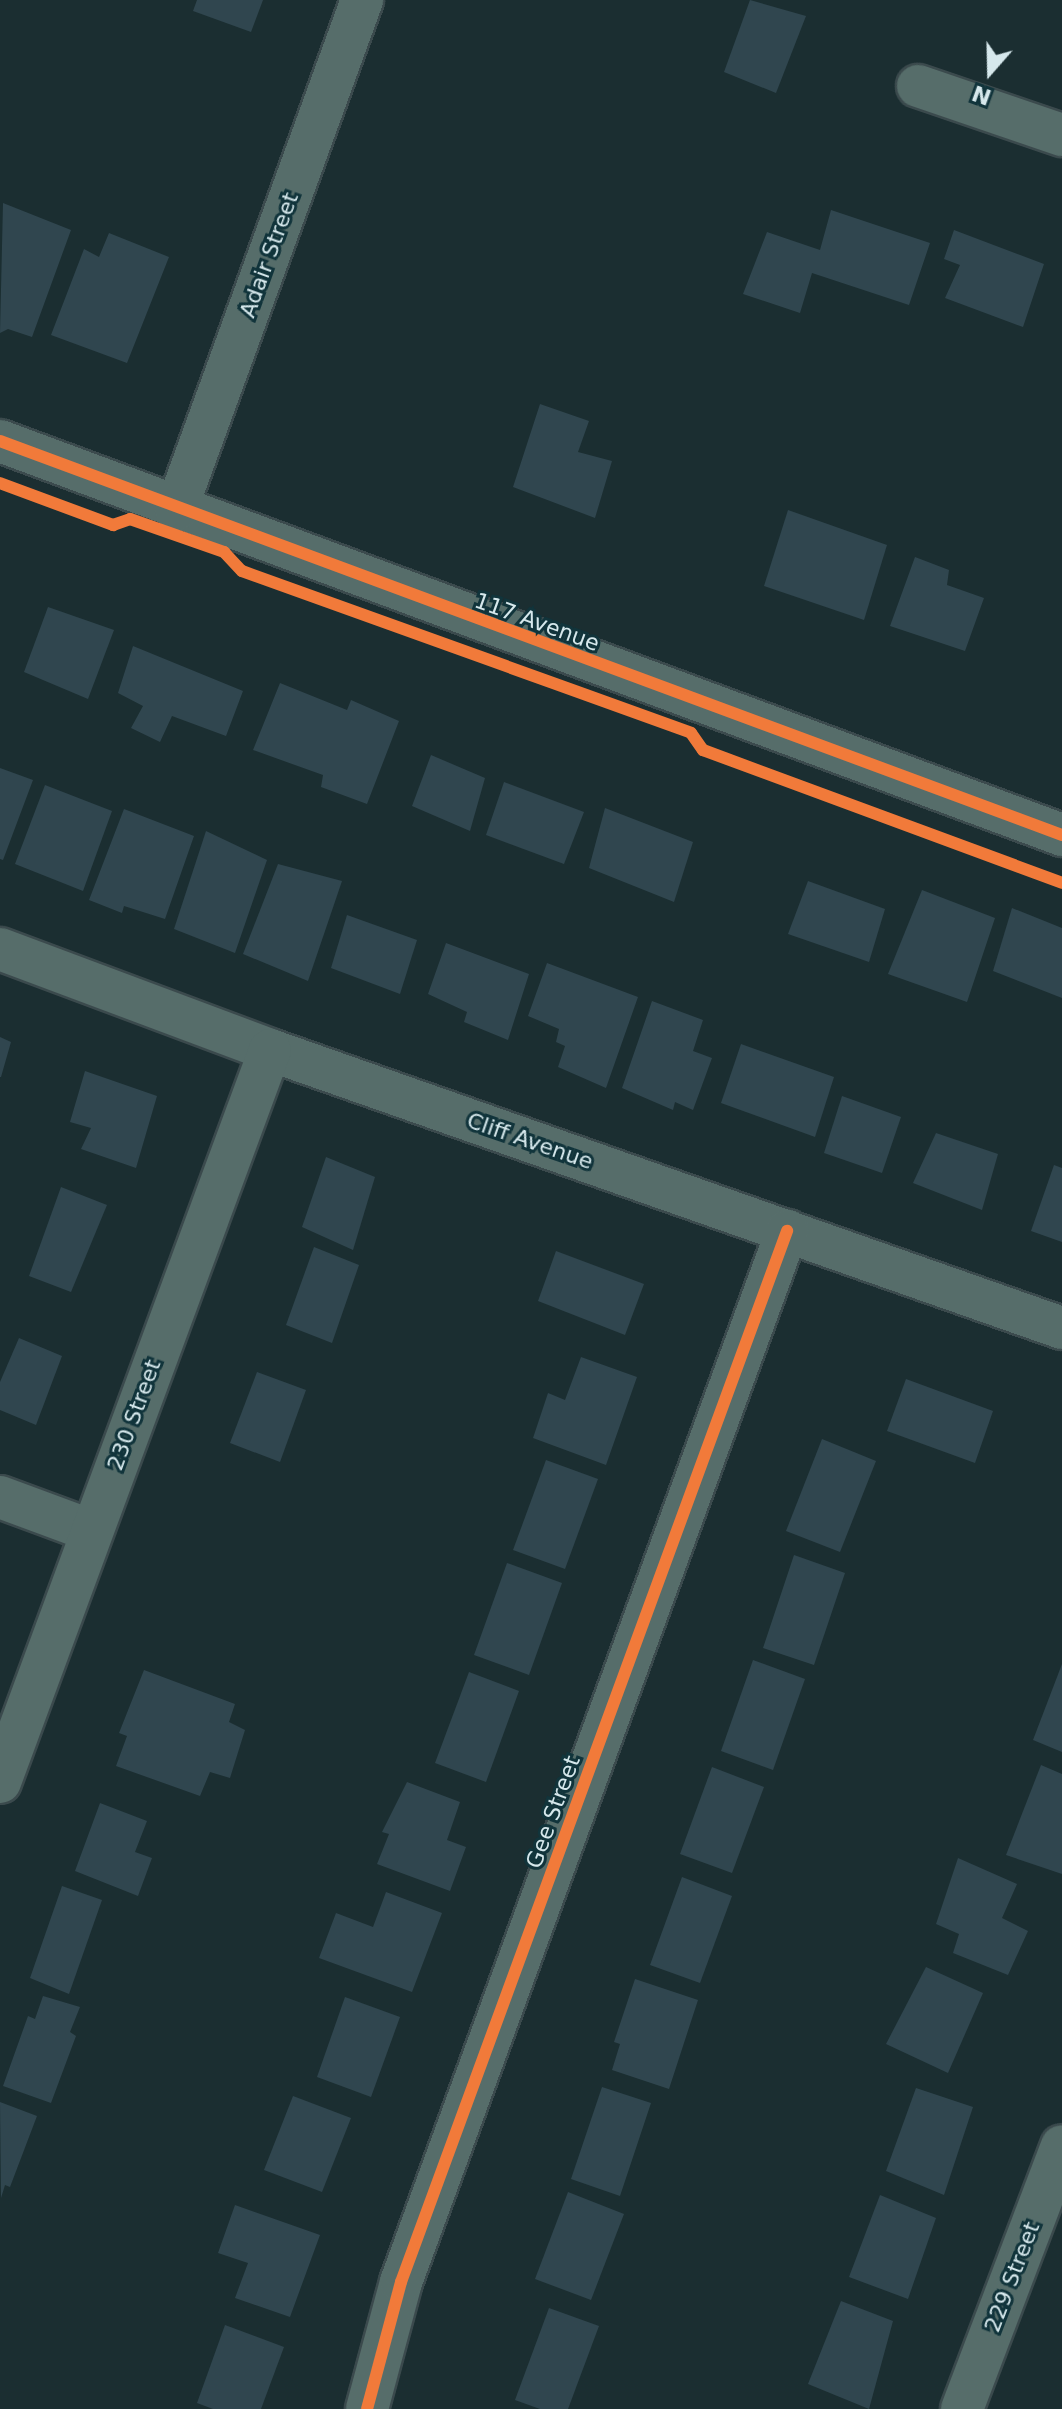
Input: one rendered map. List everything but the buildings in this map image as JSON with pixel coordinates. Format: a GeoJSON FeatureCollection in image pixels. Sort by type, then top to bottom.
{"type":"FeatureCollection","features":[{"type":"Feature","properties":{"kind":"street","name":"Adair Street"},"geometry":{"type":"LineString","coordinates":[[176,510],[362,0]]}},
{"type":"Feature","properties":{"kind":"street"},"geometry":{"type":"LineString","coordinates":[[918,86],[1062,135]]}},
{"type":"Feature","properties":{"kind":"street","name":"117 Avenue"},"geometry":{"type":"LineString","coordinates":[[0,441],[176,510],[1062,835]]}},
{"type":"Feature","properties":{"kind":"street","name":"Cliff Avenue"},"geometry":{"type":"LineString","coordinates":[[0,949],[270,1050],[1062,1328]]}},
{"type":"Feature","properties":{"kind":"street","name":"230 Street"},"geometry":{"type":"LineString","coordinates":[[0,1782],[270,1050]]}},
{"type":"Feature","properties":{"kind":"street","name":"Gee Street"},"geometry":{"type":"LineString","coordinates":[[367,2409],[401,2282],[787,1231]]}},
{"type":"Feature","properties":{"kind":"street"},"geometry":{"type":"LineString","coordinates":[[0,1497],[92,1531]]}},
{"type":"Feature","properties":{"kind":"street","name":"229 Street"},"geometry":{"type":"LineString","coordinates":[[962,2409],[1062,2146]]}},
{"type":"Feature","properties":{"kind":"cycle path"},"geometry":{"type":"LineString","coordinates":[[0,441],[1062,835]]}},
{"type":"Feature","properties":{"kind":"cycle path"},"geometry":{"type":"LineString","coordinates":[[0,483],[113,525],[130,519],[224,552],[242,571],[691,733],[703,750],[1062,883]]}},
{"type":"Feature","properties":{"kind":"cycle path"},"geometry":{"type":"LineString","coordinates":[[367,2409],[401,2282],[787,1231]]}}]}
